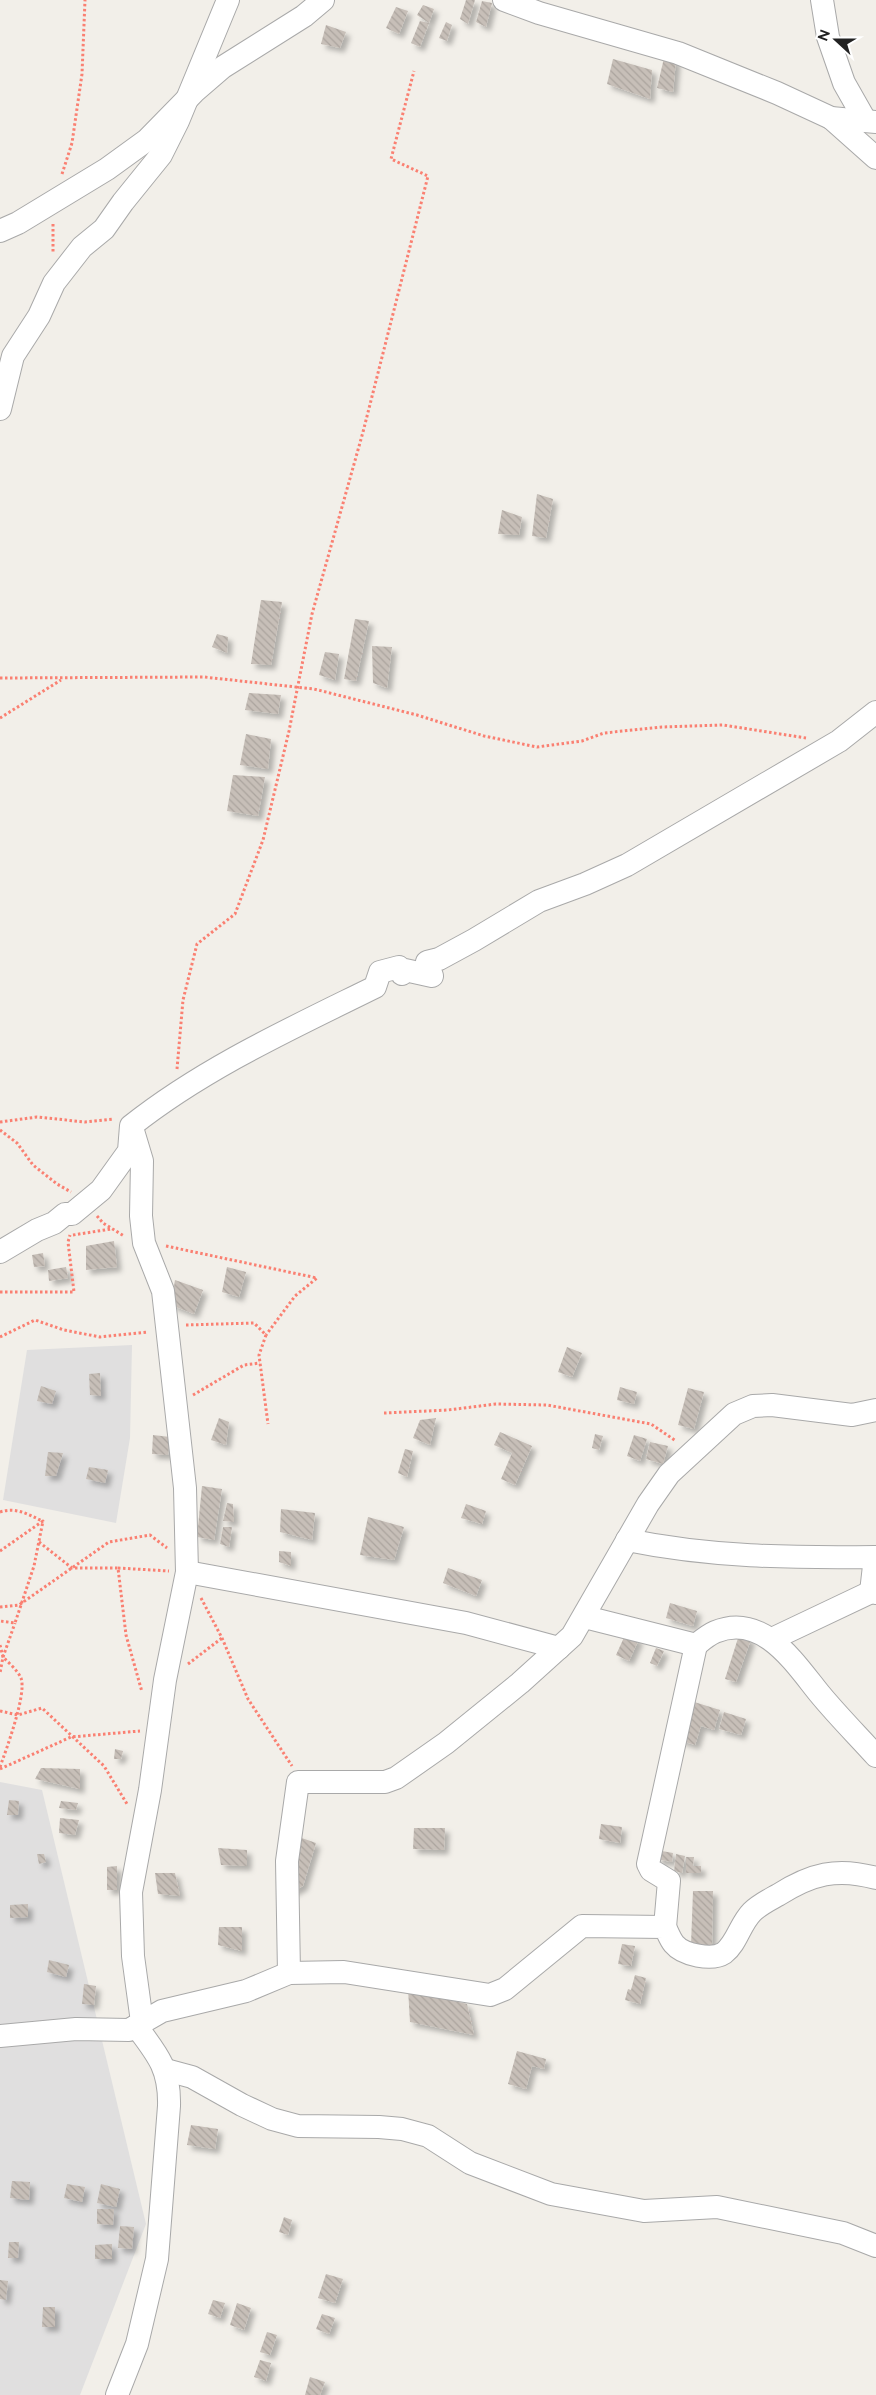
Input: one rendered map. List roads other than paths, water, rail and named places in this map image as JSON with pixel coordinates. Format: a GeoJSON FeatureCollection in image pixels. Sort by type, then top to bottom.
{"type":"FeatureCollection","features":[{"type":"Feature","properties":{"kind":"street"},"geometry":{"type":"LineString","coordinates":[[0,408],[13,356],[39,316],[54,283],[82,247],[104,229],[161,155],[178,121],[228,0]]}},
{"type":"Feature","properties":{"kind":"street"},"geometry":{"type":"LineString","coordinates":[[0,231],[18,223],[107,169],[147,140],[224,67],[304,16],[323,0]]}},
{"type":"Feature","properties":{"kind":"street"},"geometry":{"type":"LineString","coordinates":[[504,0],[539,13],[678,53],[777,93],[831,118],[876,158]]}},
{"type":"Feature","properties":{"kind":"street"},"geometry":{"type":"LineString","coordinates":[[822,0],[828,37],[844,83],[870,121]]}},
{"type":"Feature","properties":{"kind":"street"},"geometry":{"type":"LineString","coordinates":[[831,118],[870,121]]}},
{"type":"Feature","properties":{"kind":"street"},"geometry":{"type":"LineString","coordinates":[[0,1252],[37,1230],[54,1223],[66,1214],[72,1214],[101,1190],[129,1150],[138,1120],[253,1049],[375,987],[380,972],[400,967],[402,974],[405,970],[412,970],[432,976],[427,962],[439,959],[465,945],[538,901],[585,884],[626,865],[839,741],[876,712]]}},
{"type":"Feature","properties":{"kind":"street"},"geometry":{"type":"LineString","coordinates":[[117,2395],[138,2344],[157,2259],[170,2086],[166,2070],[139,2024],[133,1956],[131,1892],[143,1830],[165,1680],[187,1572],[185,1488],[162,1291],[144,1242],[141,1216],[142,1161],[138,1120]]}},
{"type":"Feature","properties":{"kind":"street"},"geometry":{"type":"LineString","coordinates":[[289,1973],[288,1861],[298,1782],[385,1782],[396,1778],[446,1742],[520,1683],[572,1636],[648,1504],[669,1474],[734,1414],[753,1406],[772,1405],[852,1415],[876,1410]]}},
{"type":"Feature","properties":{"kind":"street"},"geometry":{"type":"LineString","coordinates":[[627,1540],[678,1550],[742,1556],[874,1557],[873,1593],[772,1640]]}},
{"type":"Feature","properties":{"kind":"street"},"geometry":{"type":"LineString","coordinates":[[187,1572],[466,1623],[559,1648]]}},
{"type":"Feature","properties":{"kind":"street"},"geometry":{"type":"LineString","coordinates":[[584,1617],[696,1645]]}},
{"type":"Feature","properties":{"kind":"street"},"geometry":{"type":"LineString","coordinates":[[876,1756],[820,1693],[795,1660],[772,1640],[749,1630],[735,1628],[714,1632],[696,1645],[648,1864],[651,1870],[669,1881],[665,1927],[675,1946],[689,1953],[709,1957],[722,1954],[730,1947],[752,1912],[800,1881],[816,1875],[834,1874],[865,1875],[876,1878]]}},
{"type":"Feature","properties":{"kind":"street"},"geometry":{"type":"LineString","coordinates":[[0,2036],[76,2030],[129,2030],[162,2011],[246,1991],[289,1973],[344,1972],[490,1995],[505,1989],[582,1926],[665,1927]]}},
{"type":"Feature","properties":{"kind":"street"},"geometry":{"type":"LineString","coordinates":[[166,2070],[192,2077],[272,2119],[298,2126],[379,2127],[402,2129],[428,2136],[470,2163],[550,2194],[644,2211],[717,2207],[843,2233],[876,2246]]}}]}
